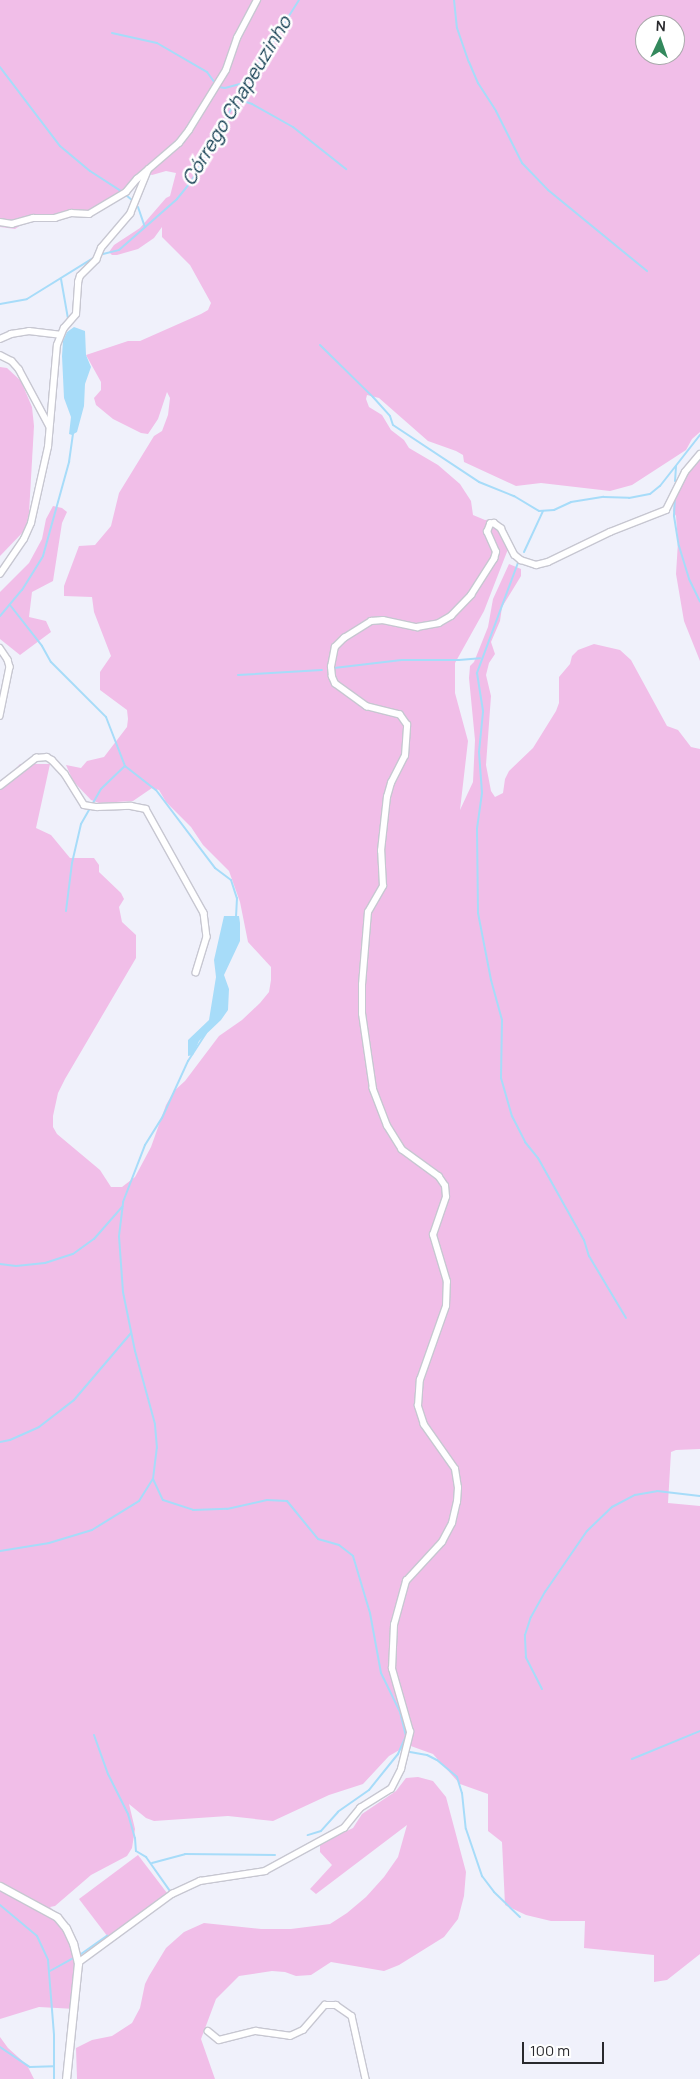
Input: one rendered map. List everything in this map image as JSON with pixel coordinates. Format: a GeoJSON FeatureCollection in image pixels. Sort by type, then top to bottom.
{"type":"FeatureCollection","features":[{"type":"Feature","properties":{"kind":"street"},"geometry":{"type":"LineString","coordinates":[[0,222],[18,223],[33,218],[92,213],[126,192],[137,179],[179,143],[190,130],[226,70],[237,38],[257,0]]}},
{"type":"Feature","properties":{"kind":"street"},"geometry":{"type":"LineString","coordinates":[[0,574],[28,529],[44,468],[50,426],[54,362],[60,335],[76,314],[80,276],[96,260],[101,248],[130,214],[148,170]]}},
{"type":"Feature","properties":{"kind":"street"},"geometry":{"type":"LineString","coordinates":[[0,339],[10,334],[29,331],[60,335]]}},
{"type":"Feature","properties":{"kind":"street"},"geometry":{"type":"LineString","coordinates":[[0,355],[12,361],[19,368],[50,426]]}},
{"type":"Feature","properties":{"kind":"street"},"geometry":{"type":"LineString","coordinates":[[78,1963],[172,1894],[200,1881],[265,1871],[344,1828],[360,1808],[391,1788],[401,1769],[410,1732],[392,1669],[394,1624],[406,1581],[442,1542],[452,1523],[457,1502],[458,1488],[455,1469],[424,1425],[418,1406],[420,1380],[446,1306],[448,1282],[433,1235],[446,1197],[445,1186],[439,1177],[402,1150],[386,1126],[373,1089],[362,1014],[362,984],[368,912],[382,886],[382,851],[387,797],[391,783],[405,756],[408,735],[407,725],[400,715],[368,707],[335,684],[331,667],[336,647],[344,638],[371,622],[383,620],[417,627],[439,623],[451,616],[471,595],[494,559],[496,552],[487,532],[490,524],[494,523],[501,528],[516,555],[521,560],[536,565],[548,562],[610,532],[666,510],[685,472],[700,454]]}},
{"type":"Feature","properties":{"kind":"street"},"geometry":{"type":"LineString","coordinates":[[0,648],[10,667],[0,716]]}},
{"type":"Feature","properties":{"kind":"street"},"geometry":{"type":"LineString","coordinates":[[0,786],[36,758],[47,757],[65,774],[84,805],[97,807],[131,806],[146,809],[204,913],[207,937],[196,972]]}},
{"type":"Feature","properties":{"kind":"street"},"geometry":{"type":"LineString","coordinates":[[0,1886],[50,1912],[62,1922],[70,1934],[78,1963],[66,2079]]}},
{"type":"Feature","properties":{"kind":"street"},"geometry":{"type":"LineString","coordinates":[[208,2031],[219,2040],[256,2031],[290,2036],[303,2030],[325,2005],[336,2005],[352,2016],[366,2079]]}},
{"type":"Feature","properties":{"kind":"shaded area"},"geometry":{"type":"Polygon","coordinates":[[[0,0],[700,0],[700,432],[692,439],[686,450],[632,485],[610,491],[541,483],[516,486],[464,462],[463,455],[456,451],[428,441],[379,398],[367,395],[366,399],[369,407],[382,415],[391,430],[404,440],[409,448],[438,465],[460,484],[471,501],[473,515],[485,520],[494,519],[510,544],[484,611],[455,663],[455,693],[468,741],[460,810],[473,782],[475,740],[469,678],[470,666],[474,662],[488,627],[493,599],[509,564],[521,569],[521,576],[502,607],[500,621],[491,642],[495,654],[489,663],[486,675],[491,696],[486,765],[491,791],[495,797],[503,793],[505,779],[509,771],[533,748],[556,711],[559,703],[559,677],[570,664],[572,656],[578,650],[594,644],[620,650],[631,660],[667,726],[678,730],[691,747],[700,749],[700,1449],[671,1452],[668,1503],[700,1506],[700,1954],[667,1980],[654,1982],[654,1955],[584,1948],[585,1921],[551,1921],[526,1915],[505,1905],[502,1842],[488,1831],[488,1794],[460,1784],[433,1754],[408,1745],[389,1756],[363,1784],[329,1795],[273,1821],[228,1816],[154,1821],[146,1818],[129,1804],[135,1829],[132,1848],[127,1856],[91,1875],[55,1906],[50,1907],[68,1925],[76,1944],[75,2009],[39,2007],[0,2019],[0,786],[20,764],[50,764],[36,828],[51,835],[70,858],[94,858],[99,865],[99,872],[121,893],[124,899],[119,907],[122,922],[136,935],[136,958],[65,1079],[58,1093],[53,1116],[53,1127],[57,1134],[100,1170],[111,1187],[122,1187],[135,1177],[151,1147],[166,1105],[174,1091],[185,1081],[219,1036],[242,1020],[260,1003],[269,992],[271,980],[271,967],[248,942],[240,902],[229,871],[203,845],[191,827],[166,802],[159,790],[152,788],[133,801],[99,803],[91,800],[73,781],[66,765],[81,768],[87,761],[104,757],[127,727],[128,719],[127,710],[100,690],[100,672],[111,656],[94,612],[92,597],[64,596],[64,586],[79,546],[95,545],[111,526],[119,493],[154,436],[162,431],[168,415],[170,398],[167,392],[158,419],[148,434],[141,433],[113,419],[96,405],[94,398],[101,390],[101,382],[86,355],[128,341],[140,341],[201,314],[208,310],[211,303],[190,265],[162,237],[162,227],[154,238],[138,249],[117,255],[112,255],[109,252],[114,245],[140,228],[166,198],[170,196],[176,173],[166,171],[152,175],[147,173],[140,178],[130,192],[95,214],[29,220],[15,229],[0,227],[0,0]]]}},
{"type":"Feature","properties":{"kind":"shaded area"},"geometry":{"type":"Polygon","coordinates":[[[0,367],[7,368],[21,381],[32,407],[34,426],[29,513],[25,530],[0,556],[0,367]]]}},
{"type":"Feature","properties":{"kind":"shaded area"},"geometry":{"type":"Polygon","coordinates":[[[700,453],[700,661],[684,621],[676,574],[678,542],[676,516],[673,511],[676,489],[700,453]]]}},
{"type":"Feature","properties":{"kind":"shaded area"},"geometry":{"type":"Polygon","coordinates":[[[53,506],[62,508],[67,512],[62,523],[53,581],[32,592],[29,617],[46,621],[51,632],[20,655],[0,639],[0,592],[29,563],[42,539],[46,519],[53,506]]]}},
{"type":"Feature","properties":{"kind":"shaded area"},"geometry":{"type":"Polygon","coordinates":[[[418,1777],[433,1781],[446,1797],[466,1872],[464,1896],[458,1919],[444,1937],[399,1965],[384,1971],[331,1962],[311,1975],[296,1976],[285,1972],[272,1971],[239,1976],[216,1999],[201,2039],[215,2079],[77,2079],[76,2048],[92,2040],[112,2036],[132,2023],[140,2008],[145,1984],[149,1976],[166,1948],[184,1932],[204,1923],[261,1929],[291,1929],[330,1924],[366,1897],[384,1877],[398,1857],[407,1825],[316,1894],[310,1889],[332,1865],[320,1852],[320,1844],[353,1828],[362,1814],[396,1791],[406,1778],[418,1777]]]}},
{"type":"Feature","properties":{"kind":"shaded area"},"geometry":{"type":"Polygon","coordinates":[[[138,1855],[167,1893],[108,1937],[79,1899],[138,1855]]]}},
{"type":"Feature","properties":{"kind":"shaded area"},"geometry":{"type":"Polygon","coordinates":[[[0,2037],[8,2048],[27,2065],[34,2079],[0,2079],[0,2037]]]}},
{"type":"Feature","properties":{"kind":"water"},"geometry":{"type":"Polygon","coordinates":[[[74,327],[85,331],[86,355],[91,367],[85,384],[84,406],[77,432],[72,435],[69,434],[71,417],[64,398],[62,356],[63,341],[67,332],[74,327]]]}},
{"type":"Feature","properties":{"kind":"water"},"geometry":{"type":"Polygon","coordinates":[[[224,916],[239,916],[240,923],[240,941],[224,975],[229,989],[228,1010],[221,1020],[199,1041],[193,1055],[188,1056],[188,1040],[209,1020],[216,977],[214,960],[224,916]]]}},
{"type":"Feature","properties":{"kind":"waterway","name":"Córrego Chapeuzinho"},"geometry":{"type":"LineString","coordinates":[[103,254],[119,250],[177,199],[191,182],[239,95],[299,0]]}},
{"type":"Feature","properties":{"kind":"waterway"},"geometry":{"type":"LineString","coordinates":[[454,0],[457,28],[469,62],[478,83],[496,111],[522,163],[548,190],[647,271]]}},
{"type":"Feature","properties":{"kind":"waterway"},"geometry":{"type":"LineString","coordinates":[[112,33],[157,43],[207,72],[215,83]]}},
{"type":"Feature","properties":{"kind":"waterway"},"geometry":{"type":"LineString","coordinates":[[0,67],[60,146],[90,171],[122,192]]}},
{"type":"Feature","properties":{"kind":"waterway"},"geometry":{"type":"LineString","coordinates":[[219,87],[225,88],[247,82]]}},
{"type":"Feature","properties":{"kind":"waterway"},"geometry":{"type":"LineString","coordinates":[[237,99],[252,104],[293,127],[346,169]]}},
{"type":"Feature","properties":{"kind":"waterway"},"geometry":{"type":"LineString","coordinates":[[126,195],[132,200]]}},
{"type":"Feature","properties":{"kind":"waterway"},"geometry":{"type":"LineString","coordinates":[[138,207],[145,227]]}},
{"type":"Feature","properties":{"kind":"waterway"},"geometry":{"type":"LineString","coordinates":[[0,304],[27,299],[95,257]]}},
{"type":"Feature","properties":{"kind":"waterway","name":"Córrego Chapeuzinho"},"geometry":{"type":"LineString","coordinates":[[61,279],[68,317]]}},
{"type":"Feature","properties":{"kind":"waterway"},"geometry":{"type":"LineString","coordinates":[[320,345],[373,397],[390,416],[393,425],[479,482],[514,496],[539,511],[554,510],[571,502],[604,497],[629,498],[650,494],[660,486],[700,435]]}},
{"type":"Feature","properties":{"kind":"waterway","name":"Córrego Chapeuzinho"},"geometry":{"type":"LineString","coordinates":[[0,616],[22,590],[43,556],[69,462],[73,433]]}},
{"type":"Feature","properties":{"kind":"waterway"},"geometry":{"type":"LineString","coordinates":[[675,481],[676,466]]}},
{"type":"Feature","properties":{"kind":"waterway"},"geometry":{"type":"LineString","coordinates":[[675,496],[674,516],[679,546],[689,579],[700,602]]}},
{"type":"Feature","properties":{"kind":"waterway"},"geometry":{"type":"LineString","coordinates":[[524,552],[543,511]]}},
{"type":"Feature","properties":{"kind":"waterway"},"geometry":{"type":"LineString","coordinates":[[519,560],[477,673],[483,712],[479,752],[482,793],[477,829],[478,913],[491,980],[502,1020],[501,1078],[512,1116],[525,1142],[538,1158],[584,1240],[589,1256],[626,1318]]}},
{"type":"Feature","properties":{"kind":"waterway"},"geometry":{"type":"LineString","coordinates":[[10,605],[42,646],[51,662],[106,717],[125,766],[156,790],[215,868],[231,880],[237,898],[236,918]]}},
{"type":"Feature","properties":{"kind":"waterway"},"geometry":{"type":"LineString","coordinates":[[334,668],[402,660],[480,658]]}},
{"type":"Feature","properties":{"kind":"waterway"},"geometry":{"type":"LineString","coordinates":[[238,675],[322,670]]}},
{"type":"Feature","properties":{"kind":"waterway"},"geometry":{"type":"LineString","coordinates":[[66,911],[72,863],[81,824],[101,789],[125,766]]}},
{"type":"Feature","properties":{"kind":"waterway"},"geometry":{"type":"LineString","coordinates":[[0,1551],[49,1543],[92,1530],[139,1501],[153,1479],[157,1448],[155,1424],[135,1351],[123,1292],[119,1236],[123,1202],[145,1145],[162,1118],[188,1061],[206,1033]]}},
{"type":"Feature","properties":{"kind":"waterway"},"geometry":{"type":"LineString","coordinates":[[0,1264],[16,1266],[45,1263],[73,1254],[94,1239],[122,1207]]}},
{"type":"Feature","properties":{"kind":"waterway"},"geometry":{"type":"LineString","coordinates":[[0,1442],[10,1440],[39,1427],[74,1400],[131,1333]]}},
{"type":"Feature","properties":{"kind":"waterway"},"geometry":{"type":"LineString","coordinates":[[153,1479],[163,1500],[193,1510],[227,1509],[267,1500],[287,1501],[318,1539],[339,1545],[353,1556],[370,1613],[381,1673],[400,1712],[406,1736],[398,1754],[369,1790],[338,1812],[321,1831],[308,1835]]}},
{"type":"Feature","properties":{"kind":"waterway"},"geometry":{"type":"LineString","coordinates":[[542,1689],[526,1657],[525,1635],[531,1617],[545,1592],[587,1531],[612,1507],[635,1495],[657,1491],[700,1496]]}},
{"type":"Feature","properties":{"kind":"waterway"},"geometry":{"type":"LineString","coordinates":[[632,1759],[700,1731]]}},
{"type":"Feature","properties":{"kind":"waterway"},"geometry":{"type":"LineString","coordinates":[[94,1735],[108,1774],[128,1814],[135,1838],[136,1851],[146,1857],[170,1891]]}},
{"type":"Feature","properties":{"kind":"waterway"},"geometry":{"type":"LineString","coordinates":[[410,1752],[427,1755],[437,1760],[457,1777],[462,1793],[466,1829],[482,1876],[494,1892],[520,1917]]}},
{"type":"Feature","properties":{"kind":"waterway"},"geometry":{"type":"LineString","coordinates":[[152,1863],[185,1854],[275,1855]]}},
{"type":"Feature","properties":{"kind":"waterway"},"geometry":{"type":"LineString","coordinates":[[0,1905],[37,1936],[48,1960],[54,2035],[54,2079]]}},
{"type":"Feature","properties":{"kind":"waterway"},"geometry":{"type":"LineString","coordinates":[[81,1954],[107,1936]]}},
{"type":"Feature","properties":{"kind":"waterway"},"geometry":{"type":"LineString","coordinates":[[50,1971],[72,1959]]}},
{"type":"Feature","properties":{"kind":"waterway"},"geometry":{"type":"LineString","coordinates":[[0,2047],[30,2067],[54,2066]]}}]}
